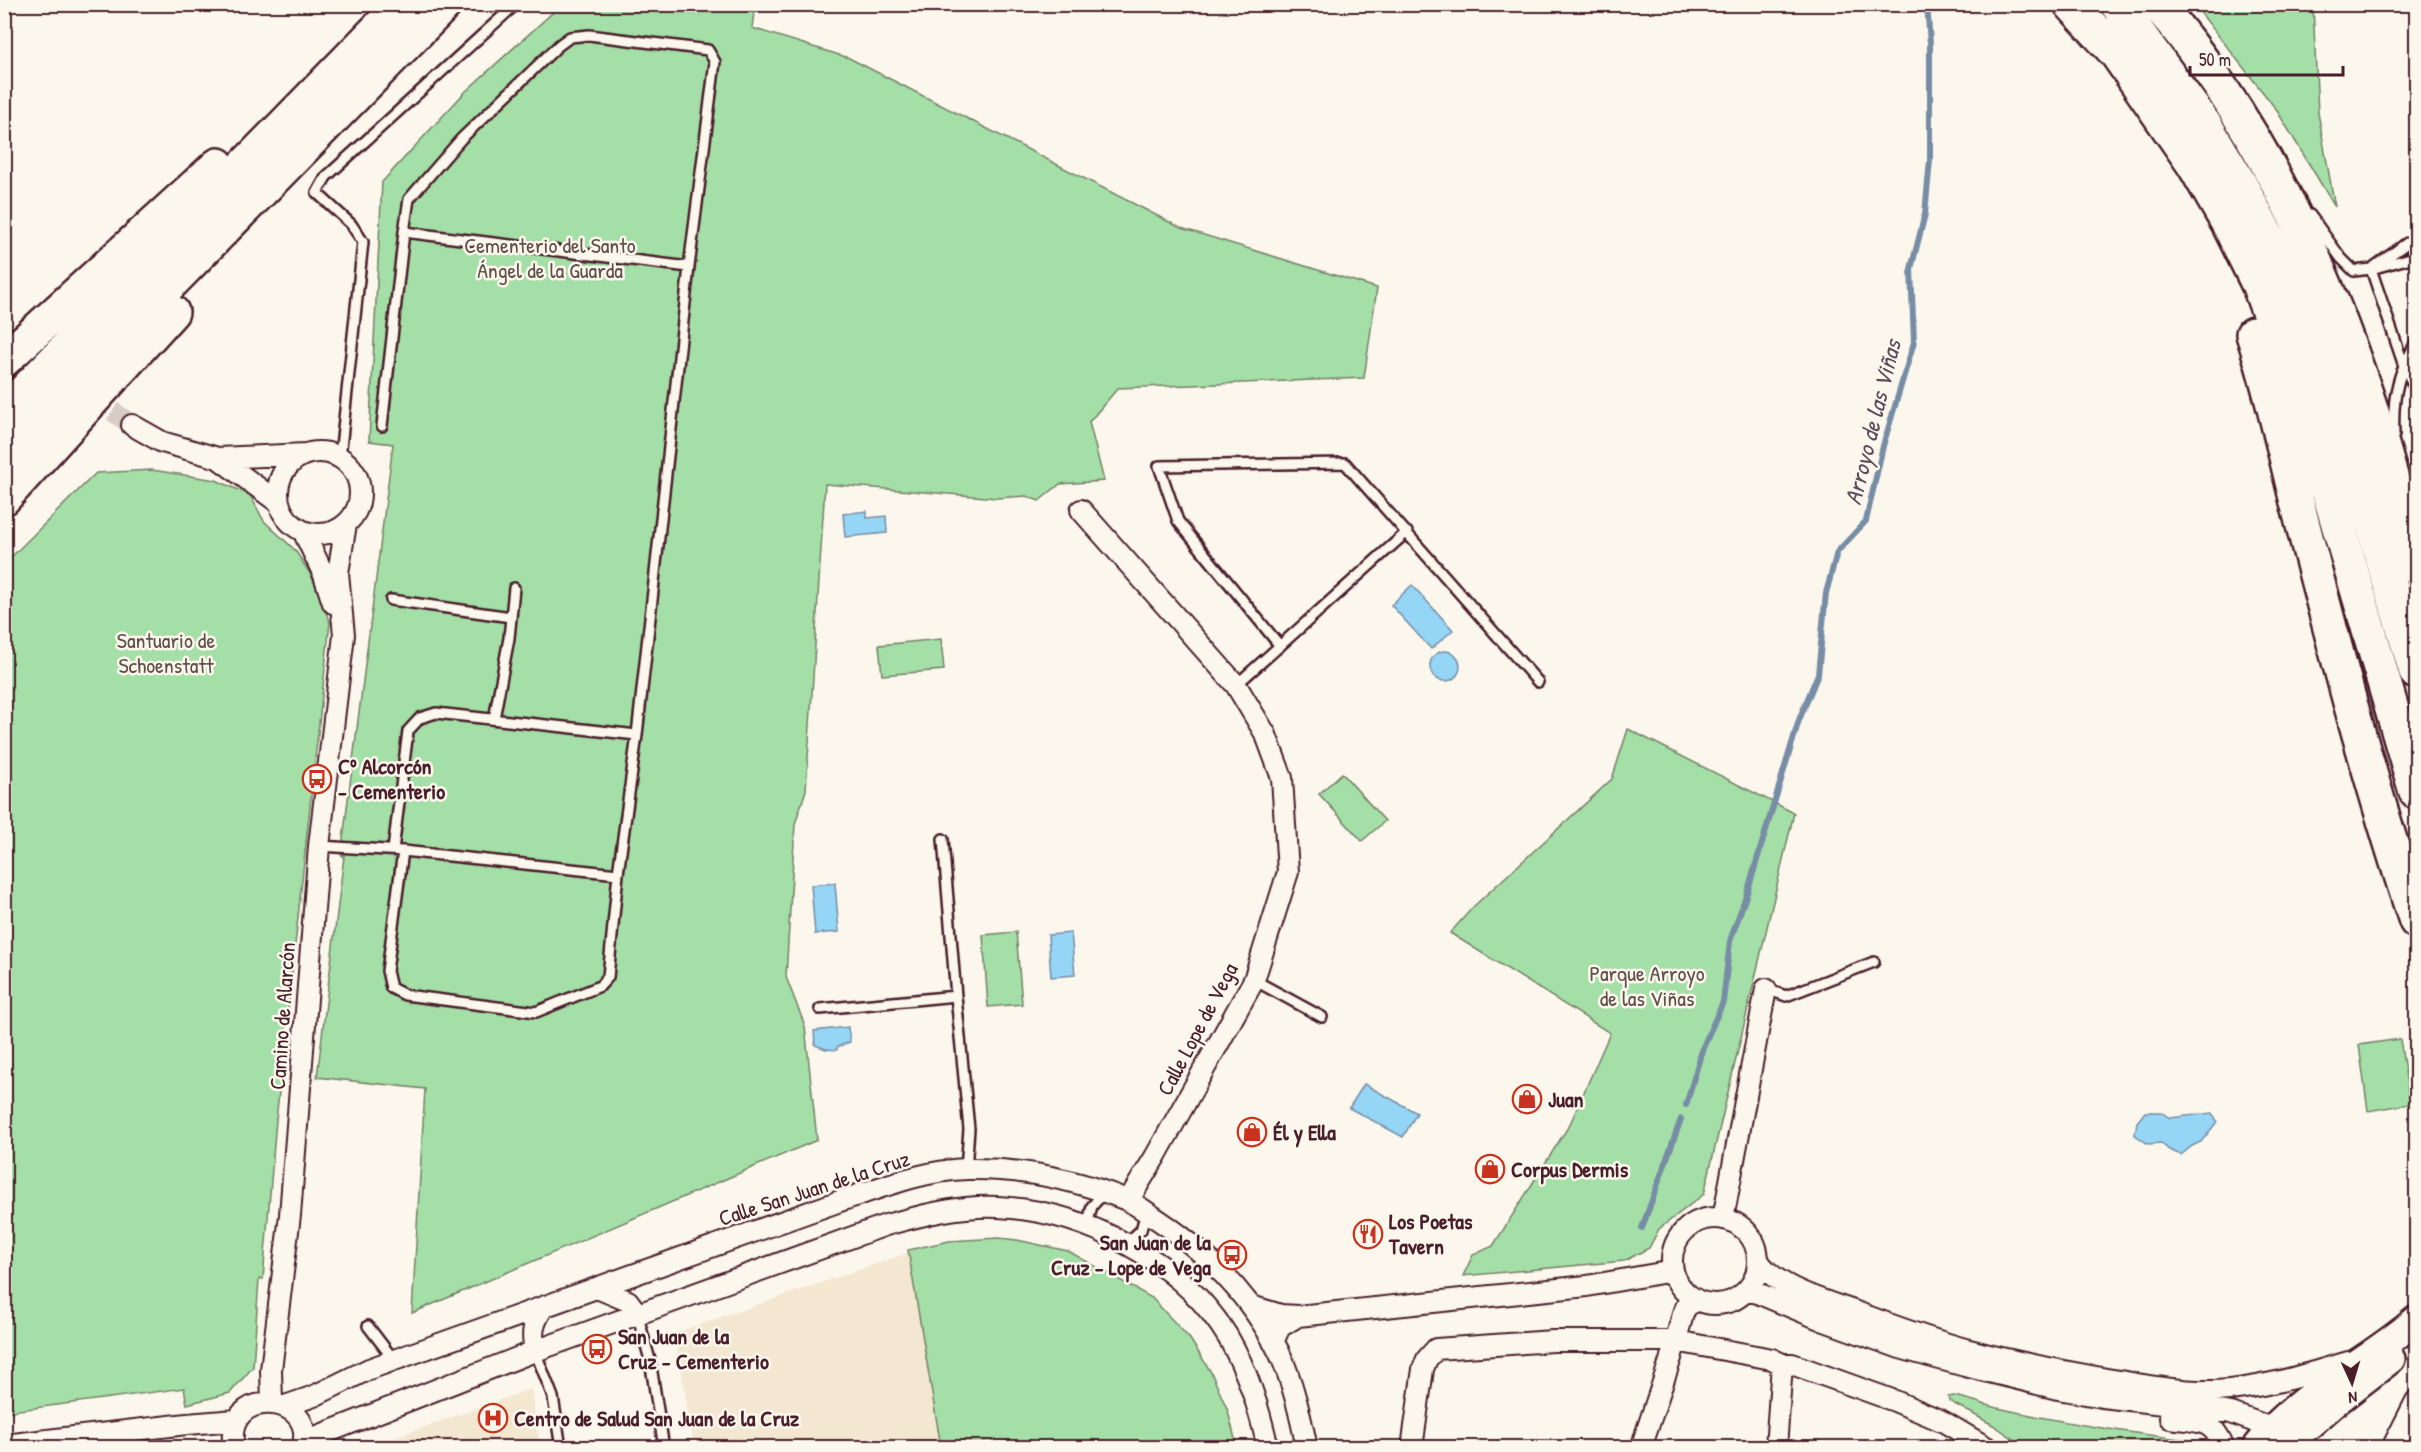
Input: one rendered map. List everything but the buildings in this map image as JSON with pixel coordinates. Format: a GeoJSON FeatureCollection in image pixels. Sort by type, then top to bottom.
{"type":"FeatureCollection","features":[{"type":"Feature","properties":{"kind":"highway"},"geometry":{"type":"LineString","coordinates":[[4,412],[402,4]]}},
{"type":"Feature","properties":{"kind":"highway"},"geometry":{"type":"LineString","coordinates":[[4,453],[445,4]]}},
{"type":"Feature","properties":{"kind":"highway"},"geometry":{"type":"LineString","coordinates":[[2071,4],[2117,54],[2200,176],[2230,227],[2259,286],[2308,421],[2416,792]]}},
{"type":"Feature","properties":{"kind":"highway"},"geometry":{"type":"LineString","coordinates":[[2117,4],[2205,125],[2242,187],[2286,273],[2340,414],[2416,672]]}},
{"type":"Feature","properties":{"kind":"highway"},"geometry":{"type":"LineString","coordinates":[[2157,4],[2223,90],[2284,193],[2321,276],[2364,386],[2416,567]]}},
{"type":"Feature","properties":{"kind":"highway"},"geometry":{"type":"LineString","coordinates":[[4,360],[193,186],[372,34]]}},
{"type":"Feature","properties":{"kind":"highway"},"geometry":{"type":"LineString","coordinates":[[2154,108],[2241,295],[2262,361],[2363,746],[2416,921]]}},
{"type":"Feature","properties":{"kind":"highway"},"geometry":{"type":"LineString","coordinates":[[4,498],[175,309],[330,119]]}},
{"type":"Feature","properties":{"kind":"main road"},"geometry":{"type":"LineString","coordinates":[[2270,1441],[2332,1404],[2416,1320]]}},
{"type":"Feature","properties":{"kind":"main road"},"geometry":{"type":"LineString","coordinates":[[2374,1361],[2416,1340]]}},
{"type":"Feature","properties":{"kind":"street"},"geometry":{"type":"LineString","coordinates":[[132,425],[162,442],[218,458],[317,452],[340,458],[356,475],[360,486],[358,508],[346,524],[327,533],[303,531],[292,524],[279,503],[280,479],[291,464],[305,454]]}},
{"type":"Feature","properties":{"kind":"street"},"geometry":{"type":"LineString","coordinates":[[218,458],[279,503]]}},
{"type":"Feature","properties":{"kind":"street","name":"Calle Lope de Vega"},"geometry":{"type":"LineString","coordinates":[[1081,510],[1236,685],[1266,735],[1282,778],[1284,802],[1288,872],[1254,980],[1128,1201]]}},
{"type":"Feature","properties":{"kind":"street","name":"Camino de Alarcón"},"geometry":{"type":"LineString","coordinates":[[279,1404],[271,1370],[291,1204],[319,846],[344,634],[338,573],[346,524]]}},
{"type":"Feature","properties":{"kind":"street","name":"Camino de Alarcón"},"geometry":{"type":"LineString","coordinates":[[303,531],[324,575],[344,634]]}},
{"type":"Feature","properties":{"kind":"street"},"geometry":{"type":"LineString","coordinates":[[1723,1219],[1766,989]]}},
{"type":"Feature","properties":{"kind":"street","name":"Calle San Juan de la Cruz"},"geometry":{"type":"LineString","coordinates":[[236,1420],[251,1406],[279,1404],[314,1396],[369,1369],[895,1183],[966,1169],[1019,1171],[1065,1180],[1128,1201],[1179,1233],[1214,1264],[1251,1306],[1273,1342],[1289,1378],[1307,1448]]}},
{"type":"Feature","properties":{"kind":"street"},"geometry":{"type":"LineString","coordinates":[[279,1404],[300,1420],[303,1444],[535,1351],[886,1225],[942,1210],[998,1207],[1057,1216],[1127,1243],[1193,1294],[1226,1335],[1239,1357],[1258,1405],[1268,1448]]}},
{"type":"Feature","properties":{"kind":"street"},"geometry":{"type":"LineString","coordinates":[[1723,1219],[1741,1227],[1748,1233],[1757,1250],[1758,1260],[1755,1277],[1746,1292],[1722,1304],[1696,1300],[1683,1289],[1673,1270],[1674,1248],[1685,1230],[1703,1220],[1723,1219]]}},
{"type":"Feature","properties":{"kind":"street"},"geometry":{"type":"LineString","coordinates":[[1758,1260],[1764,1270],[1774,1279],[1917,1334],[1983,1354],[2136,1384],[2181,1390],[2238,1389],[2374,1361]]}},
{"type":"Feature","properties":{"kind":"street"},"geometry":{"type":"LineString","coordinates":[[1251,1306],[1281,1315],[1298,1316],[1587,1286],[1673,1270]]}},
{"type":"Feature","properties":{"kind":"street"},"geometry":{"type":"LineString","coordinates":[[597,1288],[628,1301],[637,1313]]}},
{"type":"Feature","properties":{"kind":"street"},"geometry":{"type":"LineString","coordinates":[[1746,1292],[1761,1294],[1806,1314],[1900,1348],[2001,1376],[2102,1397],[2231,1413],[2270,1441]]}},
{"type":"Feature","properties":{"kind":"street"},"geometry":{"type":"LineString","coordinates":[[1641,1448],[1686,1307],[1696,1300]]}},
{"type":"Feature","properties":{"kind":"street"},"geometry":{"type":"LineString","coordinates":[[535,1351],[532,1337],[534,1322],[543,1308]]}},
{"type":"Feature","properties":{"kind":"street"},"geometry":{"type":"LineString","coordinates":[[1273,1342],[1280,1327],[1298,1316]]}},
{"type":"Feature","properties":{"kind":"street"},"geometry":{"type":"LineString","coordinates":[[1412,1448],[1423,1369],[1427,1359],[1436,1349],[1553,1341],[1676,1341],[1772,1359],[1782,1364],[1816,1370],[1895,1401],[1944,1422],[1988,1448]]}},
{"type":"Feature","properties":{"kind":"street"},"geometry":{"type":"LineString","coordinates":[[1776,1448],[1782,1364]]}},
{"type":"Feature","properties":{"kind":"street"},"geometry":{"type":"LineString","coordinates":[[2001,1376],[2015,1386],[2054,1400],[2210,1426],[2218,1433],[2223,1448]]}},
{"type":"Feature","properties":{"kind":"street"},"geometry":{"type":"LineString","coordinates":[[2392,1448],[2416,1401]]}},
{"type":"Feature","properties":{"kind":"street"},"geometry":{"type":"LineString","coordinates":[[4,1445],[236,1420],[232,1437],[234,1448]]}},
{"type":"Feature","properties":{"kind":"lane"},"geometry":{"type":"LineString","coordinates":[[340,458],[363,242],[351,224],[317,193],[326,177],[516,4]]}},
{"type":"Feature","properties":{"kind":"lane"},"geometry":{"type":"LineString","coordinates":[[382,426],[409,199],[461,139],[570,37],[589,35],[708,50],[715,62],[689,267],[637,735],[618,874],[608,977],[600,986],[536,1012],[521,1012],[405,995],[391,988],[387,971],[408,731],[420,718],[436,713],[637,735]]}},
{"type":"Feature","properties":{"kind":"lane"},"geometry":{"type":"LineString","coordinates":[[2250,135],[2291,186]]}},
{"type":"Feature","properties":{"kind":"lane"},"geometry":{"type":"LineString","coordinates":[[2304,206],[2340,258],[2354,271],[2371,269],[2414,257],[2416,264]]}},
{"type":"Feature","properties":{"kind":"lane"},"geometry":{"type":"LineString","coordinates":[[404,232],[689,267]]}},
{"type":"Feature","properties":{"kind":"lane"},"geometry":{"type":"LineString","coordinates":[[2371,269],[2407,243],[2416,241]]}},
{"type":"Feature","properties":{"kind":"lane"},"geometry":{"type":"LineString","coordinates":[[2371,269],[2404,366],[2416,390]]}},
{"type":"Feature","properties":{"kind":"lane"},"geometry":{"type":"LineString","coordinates":[[2402,518],[2394,453],[2393,415],[2397,383],[2416,342]]}},
{"type":"Feature","properties":{"kind":"lane"},"geometry":{"type":"LineString","coordinates":[[1280,646],[1178,521],[1159,466],[1345,463],[1538,682]]}},
{"type":"Feature","properties":{"kind":"lane"},"geometry":{"type":"LineString","coordinates":[[1236,685],[1407,532]]}},
{"type":"Feature","properties":{"kind":"lane"},"geometry":{"type":"LineString","coordinates":[[494,719],[514,588]]}},
{"type":"Feature","properties":{"kind":"lane"},"geometry":{"type":"LineString","coordinates":[[391,600],[511,617]]}},
{"type":"Feature","properties":{"kind":"lane"},"geometry":{"type":"LineString","coordinates":[[943,839],[969,1129],[966,1169]]}},
{"type":"Feature","properties":{"kind":"lane"},"geometry":{"type":"LineString","coordinates":[[319,846],[398,850],[618,874]]}},
{"type":"Feature","properties":{"kind":"lane"},"geometry":{"type":"LineString","coordinates":[[1766,989],[1786,996],[1874,962]]}},
{"type":"Feature","properties":{"kind":"lane"},"geometry":{"type":"LineString","coordinates":[[1254,980],[1322,1017]]}},
{"type":"Feature","properties":{"kind":"lane"},"geometry":{"type":"LineString","coordinates":[[820,1009],[956,996]]}},
{"type":"Feature","properties":{"kind":"lane"},"geometry":{"type":"LineString","coordinates":[[1087,1226],[1092,1206],[1104,1193]]}},
{"type":"Feature","properties":{"kind":"lane"},"geometry":{"type":"LineString","coordinates":[[1127,1243],[1141,1230],[1146,1212]]}},
{"type":"Feature","properties":{"kind":"lane"},"geometry":{"type":"LineString","coordinates":[[637,1313],[650,1360],[664,1448]]}},
{"type":"Feature","properties":{"kind":"lane"},"geometry":{"type":"LineString","coordinates":[[368,1326],[394,1360]]}},
{"type":"Feature","properties":{"kind":"lane"},"geometry":{"type":"LineString","coordinates":[[535,1351],[553,1397],[561,1448]]}},
{"type":"Feature","properties":{"kind":"shaded area"},"geometry":{"type":"Polygon","coordinates":[[[908,1253],[942,1447],[694,1447],[675,1333],[908,1253]]]}},
{"type":"Feature","properties":{"kind":"shaded area","name":"Centro de Salud San Juan de la Cruz"},"geometry":{"type":"Polygon","coordinates":[[[531,1389],[540,1447],[368,1447],[531,1389]]]}},
{"type":"Feature","properties":{"kind":"green space"},"geometry":{"type":"Polygon","coordinates":[[[2203,4],[2313,5],[2318,113],[2335,207],[2276,109],[2199,11],[2203,4]]]}},
{"type":"Feature","properties":{"kind":"green space","name":"Cementerio del Santo Ángel de la Guarda"},"geometry":{"type":"Polygon","coordinates":[[[561,5],[755,5],[752,28],[849,58],[1181,228],[1377,288],[1364,378],[1118,388],[1089,422],[1104,481],[1060,484],[1039,501],[1026,496],[998,498],[825,484],[806,790],[795,824],[786,977],[805,1026],[817,1140],[412,1313],[425,1089],[317,1077],[344,856],[341,855],[393,444],[369,441],[382,182],[465,92],[561,5]]]}},
{"type":"Feature","properties":{"kind":"green space","name":"Santuario de Schoenstatt"},"geometry":{"type":"Polygon","coordinates":[[[152,470],[216,480],[250,495],[264,521],[295,550],[311,575],[330,622],[276,1120],[263,1279],[259,1279],[253,1367],[230,1393],[187,1404],[184,1388],[5,1412],[5,563],[96,473],[152,470]]]}},
{"type":"Feature","properties":{"kind":"green space"},"geometry":{"type":"Polygon","coordinates":[[[941,639],[944,670],[882,675],[879,645],[941,639]]]}},
{"type":"Feature","properties":{"kind":"green space","name":"Parque Arroyo de las Viñas"},"geometry":{"type":"Polygon","coordinates":[[[1628,729],[1794,813],[1704,1194],[1659,1229],[1649,1248],[1624,1261],[1463,1276],[1473,1255],[1493,1246],[1570,1124],[1610,1033],[1450,933],[1474,906],[1612,779],[1628,729]]]}},
{"type":"Feature","properties":{"kind":"green space"},"geometry":{"type":"Polygon","coordinates":[[[1342,773],[1385,821],[1362,841],[1319,794],[1342,773]]]}},
{"type":"Feature","properties":{"kind":"green space"},"geometry":{"type":"Polygon","coordinates":[[[1016,932],[1022,1004],[988,1007],[983,935],[1016,932]]]}},
{"type":"Feature","properties":{"kind":"green space"},"geometry":{"type":"Polygon","coordinates":[[[2400,1039],[2410,1104],[2368,1111],[2359,1045],[2400,1039]]]}},
{"type":"Feature","properties":{"kind":"green space"},"geometry":{"type":"Polygon","coordinates":[[[999,1238],[1068,1251],[1152,1298],[1190,1339],[1211,1372],[1228,1411],[1237,1447],[941,1447],[908,1250],[949,1241],[999,1238]]]}},
{"type":"Feature","properties":{"kind":"green space"},"geometry":{"type":"Polygon","coordinates":[[[1954,1396],[1998,1408],[2072,1423],[2205,1442],[2207,1447],[2026,1447],[1993,1425],[1949,1401],[1948,1397],[1954,1396]]]}},
{"type":"Feature","properties":{"kind":"water"},"geometry":{"type":"Polygon","coordinates":[[[867,511],[867,518],[886,516],[887,533],[845,537],[843,514],[867,511]]]}},
{"type":"Feature","properties":{"kind":"water"},"geometry":{"type":"Polygon","coordinates":[[[1412,585],[1453,630],[1431,649],[1391,605],[1412,585]]]}},
{"type":"Feature","properties":{"kind":"water"},"geometry":{"type":"Polygon","coordinates":[[[1445,651],[1456,655],[1460,666],[1456,677],[1445,681],[1434,677],[1430,666],[1434,655],[1445,651]]]}},
{"type":"Feature","properties":{"kind":"water"},"geometry":{"type":"Polygon","coordinates":[[[835,883],[839,932],[815,934],[811,885],[835,883]]]}},
{"type":"Feature","properties":{"kind":"water"},"geometry":{"type":"Polygon","coordinates":[[[1071,933],[1075,975],[1051,977],[1048,935],[1071,933]]]}},
{"type":"Feature","properties":{"kind":"water"},"geometry":{"type":"Polygon","coordinates":[[[848,1027],[850,1042],[837,1047],[837,1050],[815,1045],[814,1031],[848,1027]]]}},
{"type":"Feature","properties":{"kind":"water"},"geometry":{"type":"Polygon","coordinates":[[[1364,1084],[1417,1113],[1403,1137],[1349,1108],[1364,1084]]]}},
{"type":"Feature","properties":{"kind":"water"},"geometry":{"type":"Polygon","coordinates":[[[2145,1112],[2161,1112],[2170,1118],[2212,1113],[2217,1122],[2201,1142],[2181,1155],[2169,1150],[2161,1143],[2148,1144],[2135,1135],[2137,1122],[2145,1112]]]}},
{"type":"Feature","properties":{"kind":"waterway","name":"Arroyo de las Viñas"},"geometry":{"type":"LineString","coordinates":[[1686,1105],[1703,1047],[1723,1002],[1730,941],[1748,890],[1799,720],[1818,674],[1826,593],[1837,552],[1866,521],[1883,446],[1914,342],[1911,269],[1925,214],[1930,160],[1930,44],[1927,4]]}},
{"type":"Feature","properties":{"kind":"waterway","name":"Arroyo de las Viñas"},"geometry":{"type":"LineString","coordinates":[[1642,1228],[1681,1119]]}},
{"type":"Feature","properties":{"kind":"tunnel"},"geometry":{"type":"LineString","coordinates":[[4,334],[57,371]]}},
{"type":"Feature","properties":{"kind":"tunnel"},"geometry":{"type":"LineString","coordinates":[[88,394],[132,425]]}},
{"type":"Feature","properties":{"kind":"place","name":"Cº Alcorcón - Cementerio"},"geometry":{"type":"Point","coordinates":[317,779]}},
{"type":"Feature","properties":{"kind":"place","name":"Juan"},"geometry":{"type":"Point","coordinates":[1527,1099]}},
{"type":"Feature","properties":{"kind":"place","name":"Él y Ella"},"geometry":{"type":"Point","coordinates":[1252,1132]}},
{"type":"Feature","properties":{"kind":"place","name":"Corpus Dermis"},"geometry":{"type":"Point","coordinates":[1490,1169]}},
{"type":"Feature","properties":{"kind":"place","name":"Los Poetas Tavern"},"geometry":{"type":"Point","coordinates":[1368,1234]}},
{"type":"Feature","properties":{"kind":"place","name":"San Juan de la Cruz - Lope de Vega"},"geometry":{"type":"Point","coordinates":[1232,1255]}},
{"type":"Feature","properties":{"kind":"place","name":"San Juan de la Cruz - Cementerio"},"geometry":{"type":"Point","coordinates":[597,1349]}},
{"type":"Feature","properties":{"kind":"place","name":"Centro de Salud San Juan de la Cruz"},"geometry":{"type":"Point","coordinates":[493,1418]}}]}
